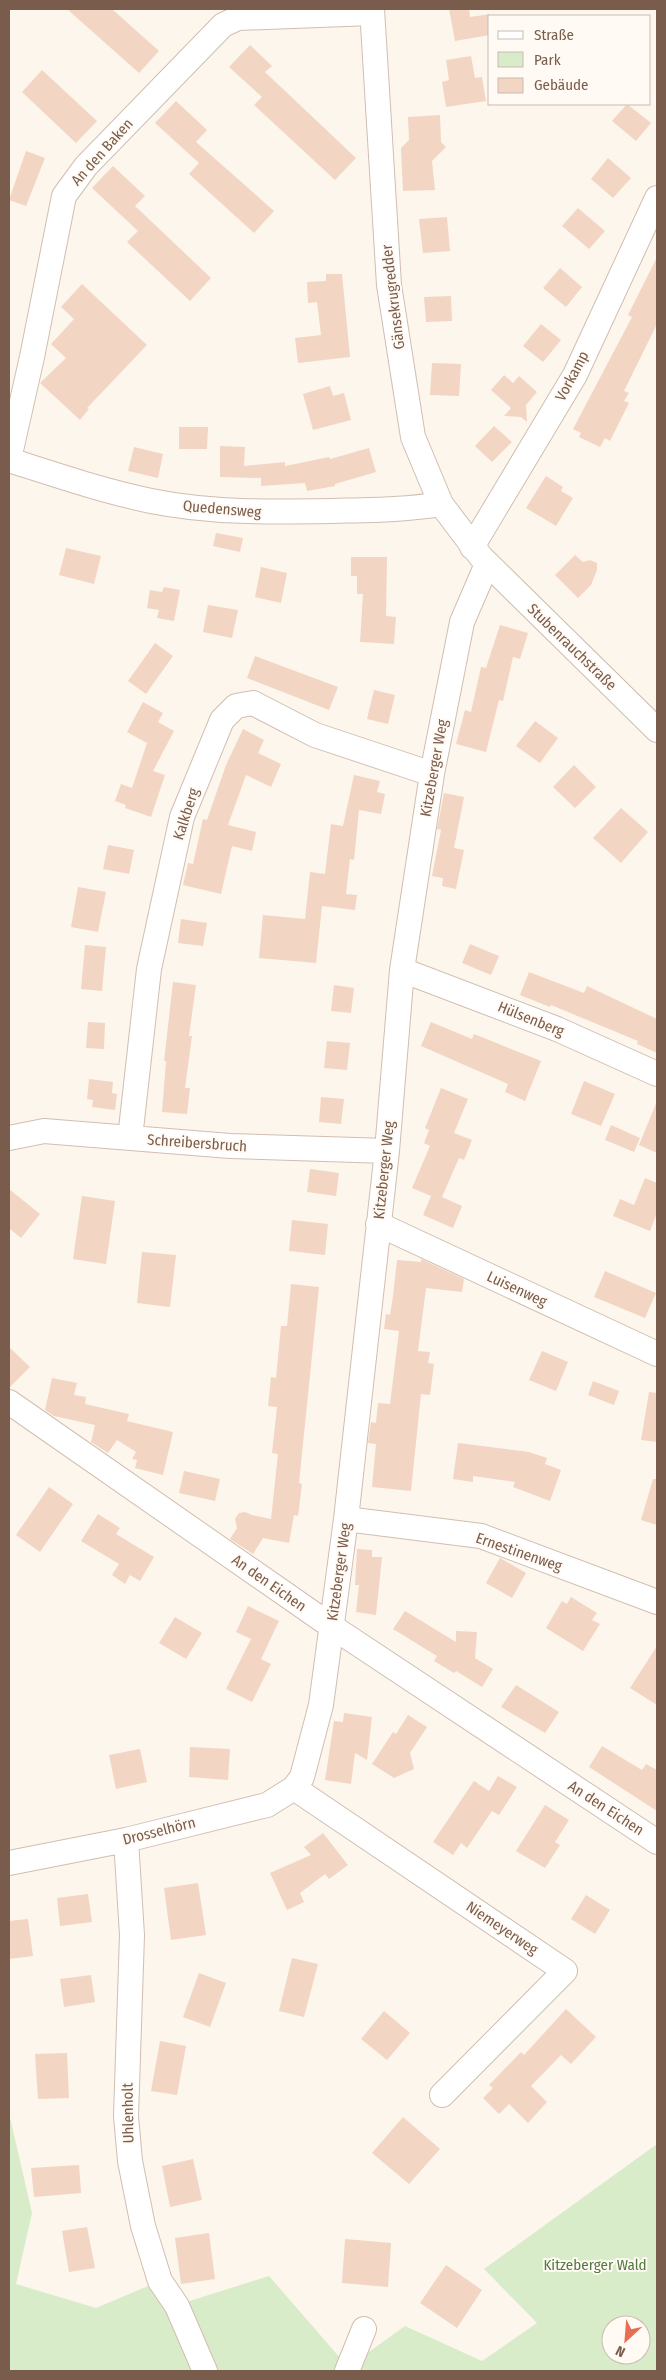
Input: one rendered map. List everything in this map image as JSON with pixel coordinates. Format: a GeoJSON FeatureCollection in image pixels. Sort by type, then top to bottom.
{"type":"FeatureCollection","features":[{"type":"Feature","properties":{"kind":"street","name":"An den Baken"},"geometry":{"type":"LineString","coordinates":[[9,460],[32,357],[64,196],[86,166],[210,36],[230,21],[238,18],[263,16],[372,11]]}},
{"type":"Feature","properties":{"kind":"street","name":"Gänsekrugredder"},"geometry":{"type":"LineString","coordinates":[[372,11],[389,285],[413,437],[441,504],[479,555]]}},
{"type":"Feature","properties":{"kind":"street","name":"Vorkamp"},"geometry":{"type":"LineString","coordinates":[[479,555],[575,375],[657,198]]}},
{"type":"Feature","properties":{"kind":"street","name":"Quedensweg"},"geometry":{"type":"LineString","coordinates":[[9,460],[114,492],[160,502],[208,509],[265,513],[406,510],[441,504]]}},
{"type":"Feature","properties":{"kind":"street","name":"Stubenrauchstraße"},"geometry":{"type":"LineString","coordinates":[[479,555],[657,730]]}},
{"type":"Feature","properties":{"kind":"street","name":"Kitzeberger Weg"},"geometry":{"type":"LineString","coordinates":[[298,1784],[321,1705],[346,1519],[387,1151],[402,970],[432,774],[462,622],[479,555]]}},
{"type":"Feature","properties":{"kind":"street","name":"Kalkberg"},"geometry":{"type":"LineString","coordinates":[[130,1138],[149,970],[182,816],[222,720],[236,706],[252,703],[314,735],[432,774]]}},
{"type":"Feature","properties":{"kind":"street","name":"Hülsenberg"},"geometry":{"type":"LineString","coordinates":[[402,970],[557,1029],[657,1074]]}},
{"type":"Feature","properties":{"kind":"street","name":"Schreibersbruch"},"geometry":{"type":"LineString","coordinates":[[9,1138],[44,1131],[230,1146],[387,1151]]}},
{"type":"Feature","properties":{"kind":"street","name":"Luisenweg"},"geometry":{"type":"LineString","coordinates":[[378,1224],[657,1354]]}},
{"type":"Feature","properties":{"kind":"street","name":"An den Eichen"},"geometry":{"type":"LineString","coordinates":[[9,1402],[331,1626],[657,1842]]}},
{"type":"Feature","properties":{"kind":"street","name":"Ernestinenweg"},"geometry":{"type":"LineString","coordinates":[[346,1519],[481,1536],[657,1602]]}},
{"type":"Feature","properties":{"kind":"street","name":"Drosselhörn"},"geometry":{"type":"LineString","coordinates":[[9,1863],[126,1840],[267,1805],[298,1784]]}},
{"type":"Feature","properties":{"kind":"street","name":"Niemeyerweg"},"geometry":{"type":"LineString","coordinates":[[298,1784],[565,1971],[442,2095]]}},
{"type":"Feature","properties":{"kind":"street","name":"Uhlenholt"},"geometry":{"type":"LineString","coordinates":[[126,1840],[132,1935],[126,2116],[130,2161],[143,2226],[160,2281],[177,2306],[205,2371]]}},
{"type":"Feature","properties":{"kind":"street"},"geometry":{"type":"LineString","coordinates":[[347,2371],[364,2328]]}},
{"type":"Feature","properties":{"kind":"green space","name":"Kitzeberger Wald"},"geometry":{"type":"Polygon","coordinates":[[[9,2113],[32,2213],[16,2284],[96,2308],[160,2281],[177,2305],[269,2276],[348,2367],[405,2326],[482,2361],[537,2323],[484,2269],[657,2144],[657,2371],[9,2371],[9,2113]]]}},
{"type":"Feature","properties":{"kind":"building"},"geometry":{"type":"Polygon","coordinates":[[[67,9],[112,9],[159,51],[139,73],[67,9]]]}},
{"type":"Feature","properties":{"kind":"building"},"geometry":{"type":"Polygon","coordinates":[[[449,9],[469,9],[470,17],[490,14],[488,15],[488,35],[455,41],[449,9]]]}},
{"type":"Feature","properties":{"kind":"building"},"geometry":{"type":"Polygon","coordinates":[[[250,45],[272,66],[265,72],[356,158],[335,180],[254,105],[262,97],[229,67],[250,45]]]}},
{"type":"Feature","properties":{"kind":"building"},"geometry":{"type":"Polygon","coordinates":[[[471,56],[475,78],[482,77],[486,101],[446,107],[442,82],[449,80],[446,60],[471,56]]]}},
{"type":"Feature","properties":{"kind":"building"},"geometry":{"type":"Polygon","coordinates":[[[42,70],[97,121],[76,143],[22,92],[42,70]]]}},
{"type":"Feature","properties":{"kind":"building"},"geometry":{"type":"Polygon","coordinates":[[[176,101],[207,130],[196,142],[274,211],[254,233],[189,174],[199,163],[155,123],[176,101]]]}},
{"type":"Feature","properties":{"kind":"building"},"geometry":{"type":"Polygon","coordinates":[[[626,105],[628,105],[651,123],[636,141],[612,121],[626,105]]]}},
{"type":"Feature","properties":{"kind":"building"},"geometry":{"type":"Polygon","coordinates":[[[440,115],[441,142],[446,147],[432,161],[435,190],[403,191],[401,148],[409,140],[408,117],[440,115]]]}},
{"type":"Feature","properties":{"kind":"building"},"geometry":{"type":"Polygon","coordinates":[[[26,151],[45,158],[26,206],[9,200],[26,151]]]}},
{"type":"Feature","properties":{"kind":"building"},"geometry":{"type":"Polygon","coordinates":[[[608,158],[631,178],[613,198],[591,179],[608,158]]]}},
{"type":"Feature","properties":{"kind":"building"},"geometry":{"type":"Polygon","coordinates":[[[113,166],[145,196],[135,206],[211,278],[190,301],[127,242],[138,231],[92,188],[113,166]]]}},
{"type":"Feature","properties":{"kind":"building"},"geometry":{"type":"Polygon","coordinates":[[[578,208],[605,231],[589,249],[562,226],[578,208]]]}},
{"type":"Feature","properties":{"kind":"building"},"geometry":{"type":"Polygon","coordinates":[[[447,217],[450,251],[423,253],[419,219],[447,217]]]}},
{"type":"Feature","properties":{"kind":"building"},"geometry":{"type":"Polygon","coordinates":[[[657,257],[657,324],[624,391],[629,393],[624,401],[629,403],[610,441],[605,438],[600,447],[579,437],[581,433],[573,429],[632,317],[628,315],[657,257]]]}},
{"type":"Feature","properties":{"kind":"building"},"geometry":{"type":"Polygon","coordinates":[[[560,268],[582,287],[566,307],[543,288],[560,268]]]}},
{"type":"Feature","properties":{"kind":"building"},"geometry":{"type":"Polygon","coordinates":[[[326,274],[342,274],[350,357],[298,363],[295,338],[321,335],[317,302],[308,303],[307,282],[326,281],[326,274]]]}},
{"type":"Feature","properties":{"kind":"building"},"geometry":{"type":"Polygon","coordinates":[[[82,284],[147,345],[87,408],[89,409],[80,420],[40,383],[66,358],[51,344],[74,319],[61,307],[82,284]]]}},
{"type":"Feature","properties":{"kind":"building"},"geometry":{"type":"Polygon","coordinates":[[[451,296],[452,321],[426,322],[424,297],[451,296]]]}},
{"type":"Feature","properties":{"kind":"building"},"geometry":{"type":"Polygon","coordinates":[[[541,324],[561,340],[543,362],[523,346],[541,324]]]}},
{"type":"Feature","properties":{"kind":"building"},"geometry":{"type":"Polygon","coordinates":[[[432,363],[461,364],[459,396],[430,395],[432,363]]]}},
{"type":"Feature","properties":{"kind":"building"},"geometry":{"type":"Polygon","coordinates":[[[504,375],[513,383],[519,376],[537,392],[526,405],[527,422],[521,417],[504,416],[511,408],[491,390],[504,375]]]}},
{"type":"Feature","properties":{"kind":"building"},"geometry":{"type":"Polygon","coordinates":[[[330,386],[333,396],[344,393],[351,420],[313,430],[303,394],[330,386]]]}},
{"type":"Feature","properties":{"kind":"building"},"geometry":{"type":"Polygon","coordinates":[[[494,426],[512,442],[492,462],[475,446],[494,426]]]}},
{"type":"Feature","properties":{"kind":"building"},"geometry":{"type":"Polygon","coordinates":[[[179,427],[208,427],[207,449],[179,449],[179,427]]]}},
{"type":"Feature","properties":{"kind":"building"},"geometry":{"type":"Polygon","coordinates":[[[220,446],[245,447],[244,466],[285,462],[285,466],[329,457],[330,459],[369,448],[376,472],[335,484],[335,486],[307,491],[305,483],[261,486],[261,478],[220,477],[220,446]]]}},
{"type":"Feature","properties":{"kind":"building"},"geometry":{"type":"Polygon","coordinates":[[[134,447],[163,454],[158,478],[128,471],[134,447]]]}},
{"type":"Feature","properties":{"kind":"building"},"geometry":{"type":"Polygon","coordinates":[[[546,476],[563,487],[561,491],[573,498],[556,526],[526,508],[546,476]]]}},
{"type":"Feature","properties":{"kind":"building"},"geometry":{"type":"Polygon","coordinates":[[[216,533],[243,538],[240,552],[213,546],[216,533]]]}},
{"type":"Feature","properties":{"kind":"building"},"geometry":{"type":"Polygon","coordinates":[[[66,548],[101,556],[94,584],[59,575],[66,548]]]}},
{"type":"Feature","properties":{"kind":"building"},"geometry":{"type":"Polygon","coordinates":[[[575,555],[583,562],[590,560],[597,563],[597,570],[591,585],[578,598],[555,575],[575,555]]]}},
{"type":"Feature","properties":{"kind":"building"},"geometry":{"type":"Polygon","coordinates":[[[351,557],[387,557],[386,616],[396,617],[394,644],[360,642],[363,594],[357,594],[357,576],[351,576],[351,557]]]}},
{"type":"Feature","properties":{"kind":"building"},"geometry":{"type":"Polygon","coordinates":[[[261,567],[287,573],[281,603],[255,597],[261,567]]]}},
{"type":"Feature","properties":{"kind":"building"},"geometry":{"type":"Polygon","coordinates":[[[164,587],[180,590],[174,621],[157,618],[159,610],[147,608],[150,590],[162,592],[164,587]]]}},
{"type":"Feature","properties":{"kind":"building"},"geometry":{"type":"Polygon","coordinates":[[[208,605],[238,610],[232,638],[203,632],[208,605]]]}},
{"type":"Feature","properties":{"kind":"building"},"geometry":{"type":"Polygon","coordinates":[[[500,625],[528,633],[520,659],[513,657],[503,701],[499,700],[486,752],[456,744],[465,710],[471,712],[481,667],[486,668],[500,625]]]}},
{"type":"Feature","properties":{"kind":"building"},"geometry":{"type":"Polygon","coordinates":[[[155,643],[173,656],[146,694],[128,681],[155,643]]]}},
{"type":"Feature","properties":{"kind":"building"},"geometry":{"type":"Polygon","coordinates":[[[255,656],[338,687],[329,710],[247,678],[255,656]]]}},
{"type":"Feature","properties":{"kind":"building"},"geometry":{"type":"Polygon","coordinates":[[[374,690],[395,695],[388,724],[367,719],[374,690]]]}},
{"type":"Feature","properties":{"kind":"building"},"geometry":{"type":"Polygon","coordinates":[[[143,702],[163,713],[158,722],[174,731],[153,771],[165,775],[151,817],[125,808],[126,805],[115,801],[121,784],[132,788],[147,743],[127,732],[143,702]]]}},
{"type":"Feature","properties":{"kind":"building"},"geometry":{"type":"Polygon","coordinates":[[[535,721],[558,738],[540,763],[516,746],[535,721]]]}},
{"type":"Feature","properties":{"kind":"building"},"geometry":{"type":"Polygon","coordinates":[[[243,729],[264,740],[258,753],[281,764],[271,787],[246,775],[228,825],[256,832],[252,851],[232,846],[221,894],[183,885],[188,863],[193,864],[203,819],[207,820],[226,765],[243,729]]]}},
{"type":"Feature","properties":{"kind":"building"},"geometry":{"type":"Polygon","coordinates":[[[574,765],[596,787],[575,808],[553,787],[574,765]]]}},
{"type":"Feature","properties":{"kind":"building"},"geometry":{"type":"Polygon","coordinates":[[[354,775],[380,781],[377,792],[385,794],[381,814],[359,810],[354,860],[350,859],[346,894],[357,895],[355,910],[322,906],[316,963],[259,958],[263,915],[305,919],[310,872],[325,874],[331,824],[343,826],[354,775]]]}},
{"type":"Feature","properties":{"kind":"building"},"geometry":{"type":"Polygon","coordinates":[[[444,793],[464,797],[454,848],[464,850],[456,889],[442,886],[443,878],[432,876],[441,830],[437,829],[444,793]]]}},
{"type":"Feature","properties":{"kind":"building"},"geometry":{"type":"Polygon","coordinates":[[[621,808],[648,832],[621,863],[593,838],[621,808]]]}},
{"type":"Feature","properties":{"kind":"building"},"geometry":{"type":"Polygon","coordinates":[[[108,845],[134,850],[129,874],[103,869],[108,845]]]}},
{"type":"Feature","properties":{"kind":"building"},"geometry":{"type":"Polygon","coordinates":[[[78,887],[106,892],[98,932],[71,927],[78,887]]]}},
{"type":"Feature","properties":{"kind":"building"},"geometry":{"type":"Polygon","coordinates":[[[181,919],[207,923],[203,946],[178,943],[181,919]]]}},
{"type":"Feature","properties":{"kind":"building"},"geometry":{"type":"Polygon","coordinates":[[[470,944],[499,956],[491,975],[462,963],[470,944]]]}},
{"type":"Feature","properties":{"kind":"building"},"geometry":{"type":"Polygon","coordinates":[[[85,945],[106,947],[102,991],[81,989],[85,945]]]}},
{"type":"Feature","properties":{"kind":"building"},"geometry":{"type":"Polygon","coordinates":[[[529,972],[584,993],[587,986],[657,1019],[657,1053],[637,1044],[638,1041],[551,1005],[550,1007],[520,995],[529,972]]]}},
{"type":"Feature","properties":{"kind":"building"},"geometry":{"type":"Polygon","coordinates":[[[173,982],[196,985],[189,1036],[192,1036],[185,1088],[190,1088],[187,1114],[162,1112],[166,1061],[164,1061],[173,982]]]}},
{"type":"Feature","properties":{"kind":"building"},"geometry":{"type":"Polygon","coordinates":[[[334,985],[354,988],[351,1013],[331,1011],[334,985]]]}},
{"type":"Feature","properties":{"kind":"building"},"geometry":{"type":"Polygon","coordinates":[[[88,1022],[105,1023],[104,1049],[86,1048],[88,1022]]]}},
{"type":"Feature","properties":{"kind":"building"},"geometry":{"type":"Polygon","coordinates":[[[431,1022],[472,1039],[474,1034],[541,1061],[525,1101],[505,1092],[508,1084],[421,1046],[431,1022]]]}},
{"type":"Feature","properties":{"kind":"building"},"geometry":{"type":"Polygon","coordinates":[[[327,1041],[350,1043],[347,1070],[324,1068],[327,1041]]]}},
{"type":"Feature","properties":{"kind":"building"},"geometry":{"type":"Polygon","coordinates":[[[89,1079],[113,1082],[112,1093],[117,1094],[115,1110],[92,1107],[93,1100],[87,1099],[89,1079]]]}},
{"type":"Feature","properties":{"kind":"building"},"geometry":{"type":"Polygon","coordinates":[[[584,1081],[615,1094],[601,1126],[571,1114],[584,1081]]]}},
{"type":"Feature","properties":{"kind":"building"},"geometry":{"type":"Polygon","coordinates":[[[441,1088],[468,1099],[454,1133],[472,1140],[464,1160],[459,1158],[442,1197],[462,1206],[453,1228],[423,1215],[431,1196],[412,1188],[430,1146],[424,1143],[429,1130],[425,1128],[441,1088]]]}},
{"type":"Feature","properties":{"kind":"building"},"geometry":{"type":"Polygon","coordinates":[[[321,1097],[344,1099],[341,1124],[319,1122],[321,1097]]]}},
{"type":"Feature","properties":{"kind":"building"},"geometry":{"type":"Polygon","coordinates":[[[657,1101],[657,1153],[639,1145],[657,1101]]]}},
{"type":"Feature","properties":{"kind":"building"},"geometry":{"type":"Polygon","coordinates":[[[611,1125],[640,1138],[634,1152],[605,1140],[611,1125]]]}},
{"type":"Feature","properties":{"kind":"building"},"geometry":{"type":"Polygon","coordinates":[[[310,1169],[339,1173],[336,1196],[307,1192],[310,1169]]]}},
{"type":"Feature","properties":{"kind":"building"},"geometry":{"type":"Polygon","coordinates":[[[645,1178],[657,1183],[657,1213],[650,1231],[613,1216],[620,1199],[634,1205],[645,1178]]]}},
{"type":"Feature","properties":{"kind":"building"},"geometry":{"type":"Polygon","coordinates":[[[9,1189],[40,1214],[21,1238],[9,1228],[9,1189]]]}},
{"type":"Feature","properties":{"kind":"building"},"geometry":{"type":"Polygon","coordinates":[[[82,1196],[115,1201],[106,1264],[73,1259],[82,1196]]]}},
{"type":"Feature","properties":{"kind":"building"},"geometry":{"type":"Polygon","coordinates":[[[292,1220],[328,1224],[325,1255],[289,1251],[292,1220]]]}},
{"type":"Feature","properties":{"kind":"building"},"geometry":{"type":"Polygon","coordinates":[[[142,1252],[176,1255],[170,1307],[137,1303],[142,1252]]]}},
{"type":"Feature","properties":{"kind":"building"},"geometry":{"type":"Polygon","coordinates":[[[421,1259],[464,1279],[462,1292],[426,1288],[418,1351],[430,1352],[428,1363],[434,1364],[430,1395],[421,1394],[411,1491],[372,1487],[376,1444],[368,1443],[371,1422],[376,1423],[378,1403],[390,1404],[399,1331],[384,1329],[386,1314],[390,1315],[397,1260],[421,1262],[421,1259]]]}},
{"type":"Feature","properties":{"kind":"building"},"geometry":{"type":"Polygon","coordinates":[[[605,1271],[656,1293],[645,1318],[594,1297],[605,1271]]]}},
{"type":"Feature","properties":{"kind":"building"},"geometry":{"type":"Polygon","coordinates":[[[291,1284],[319,1287],[299,1483],[302,1484],[298,1516],[294,1515],[289,1543],[263,1538],[253,1554],[230,1539],[237,1528],[235,1519],[239,1513],[245,1512],[271,1519],[278,1454],[272,1453],[277,1407],[268,1406],[271,1377],[276,1378],[281,1326],[287,1326],[291,1284]]]}},
{"type":"Feature","properties":{"kind":"building"},"geometry":{"type":"Polygon","coordinates":[[[9,1347],[30,1367],[9,1388],[9,1347]]]}},
{"type":"Feature","properties":{"kind":"building"},"geometry":{"type":"Polygon","coordinates":[[[542,1351],[568,1362],[556,1391],[529,1380],[542,1351]]]}},
{"type":"Feature","properties":{"kind":"building"},"geometry":{"type":"Polygon","coordinates":[[[52,1378],[77,1383],[74,1395],[86,1397],[85,1404],[129,1414],[127,1421],[173,1432],[163,1475],[135,1468],[137,1460],[132,1459],[136,1452],[117,1440],[108,1453],[91,1442],[95,1425],[54,1416],[45,1410],[52,1378]]]}},
{"type":"Feature","properties":{"kind":"building"},"geometry":{"type":"Polygon","coordinates":[[[593,1381],[619,1391],[614,1405],[588,1395],[593,1381]]]}},
{"type":"Feature","properties":{"kind":"building"},"geometry":{"type":"Polygon","coordinates":[[[649,1392],[657,1393],[657,1442],[641,1440],[649,1392]]]}},
{"type":"Feature","properties":{"kind":"building"},"geometry":{"type":"Polygon","coordinates":[[[458,1443],[529,1452],[547,1458],[545,1464],[561,1470],[550,1501],[513,1487],[515,1482],[473,1476],[473,1482],[453,1479],[458,1443]]]}},
{"type":"Feature","properties":{"kind":"building"},"geometry":{"type":"Polygon","coordinates":[[[184,1471],[220,1479],[215,1501],[179,1493],[184,1471]]]}},
{"type":"Feature","properties":{"kind":"building"},"geometry":{"type":"Polygon","coordinates":[[[653,1479],[657,1479],[657,1525],[641,1520],[653,1479]]]}},
{"type":"Feature","properties":{"kind":"building"},"geometry":{"type":"Polygon","coordinates":[[[49,1487],[73,1504],[40,1552],[16,1535],[49,1487]]]}},
{"type":"Feature","properties":{"kind":"building"},"geometry":{"type":"Polygon","coordinates":[[[98,1514],[120,1528],[116,1534],[154,1557],[140,1581],[130,1575],[125,1584],[112,1575],[119,1564],[81,1541],[98,1514]]]}},
{"type":"Feature","properties":{"kind":"building"},"geometry":{"type":"Polygon","coordinates":[[[357,1549],[372,1550],[372,1557],[382,1557],[376,1615],[356,1612],[359,1585],[355,1585],[357,1549]]]}},
{"type":"Feature","properties":{"kind":"building"},"geometry":{"type":"Polygon","coordinates":[[[500,1558],[526,1573],[512,1598],[486,1583],[500,1558]]]}},
{"type":"Feature","properties":{"kind":"building"},"geometry":{"type":"Polygon","coordinates":[[[571,1597],[597,1613],[592,1620],[600,1624],[583,1651],[546,1628],[562,1601],[567,1604],[571,1597]]]}},
{"type":"Feature","properties":{"kind":"building"},"geometry":{"type":"Polygon","coordinates":[[[248,1606],[279,1621],[261,1659],[271,1664],[252,1702],[226,1689],[251,1639],[236,1632],[248,1606]]]}},
{"type":"Feature","properties":{"kind":"building"},"geometry":{"type":"Polygon","coordinates":[[[405,1611],[456,1642],[456,1631],[477,1632],[475,1658],[493,1669],[482,1687],[456,1671],[454,1673],[434,1661],[437,1656],[393,1629],[405,1611]]]}},
{"type":"Feature","properties":{"kind":"building"},"geometry":{"type":"Polygon","coordinates":[[[175,1617],[202,1633],[186,1659],[159,1643],[175,1617]]]}},
{"type":"Feature","properties":{"kind":"building"},"geometry":{"type":"Polygon","coordinates":[[[657,1646],[657,1705],[630,1688],[657,1646]]]}},
{"type":"Feature","properties":{"kind":"building"},"geometry":{"type":"Polygon","coordinates":[[[516,1685],[559,1712],[545,1733],[501,1707],[516,1685]]]}},
{"type":"Feature","properties":{"kind":"building"},"geometry":{"type":"Polygon","coordinates":[[[344,1713],[372,1717],[367,1760],[355,1753],[351,1784],[325,1780],[334,1721],[343,1722],[344,1713]]]}},
{"type":"Feature","properties":{"kind":"building"},"geometry":{"type":"Polygon","coordinates":[[[408,1715],[427,1727],[410,1753],[414,1769],[394,1778],[372,1764],[393,1732],[396,1734],[408,1715]]]}},
{"type":"Feature","properties":{"kind":"building"},"geometry":{"type":"Polygon","coordinates":[[[602,1746],[642,1770],[646,1764],[657,1770],[657,1811],[589,1767],[602,1746]]]}},
{"type":"Feature","properties":{"kind":"building"},"geometry":{"type":"Polygon","coordinates":[[[190,1747],[230,1749],[228,1780],[189,1777],[190,1747]]]}},
{"type":"Feature","properties":{"kind":"building"},"geometry":{"type":"Polygon","coordinates":[[[140,1749],[147,1782],[116,1789],[109,1755],[140,1749]]]}},
{"type":"Feature","properties":{"kind":"building"},"geometry":{"type":"Polygon","coordinates":[[[498,1776],[517,1787],[499,1815],[492,1811],[467,1848],[461,1843],[453,1855],[433,1842],[474,1781],[489,1791],[498,1776]]]}},
{"type":"Feature","properties":{"kind":"building"},"geometry":{"type":"Polygon","coordinates":[[[545,1805],[569,1820],[555,1842],[560,1845],[545,1868],[516,1851],[545,1805]]]}},
{"type":"Feature","properties":{"kind":"building"},"geometry":{"type":"Polygon","coordinates":[[[323,1833],[348,1865],[329,1879],[325,1874],[300,1893],[304,1902],[287,1910],[270,1873],[311,1855],[304,1847],[323,1833]]]}},
{"type":"Feature","properties":{"kind":"building"},"geometry":{"type":"Polygon","coordinates":[[[198,1883],[206,1935],[171,1940],[164,1888],[198,1883]]]}},
{"type":"Feature","properties":{"kind":"building"},"geometry":{"type":"Polygon","coordinates":[[[88,1894],[92,1922],[60,1926],[57,1898],[88,1894]]]}},
{"type":"Feature","properties":{"kind":"building"},"geometry":{"type":"Polygon","coordinates":[[[586,1895],[610,1910],[595,1934],[571,1919],[586,1895]]]}},
{"type":"Feature","properties":{"kind":"building"},"geometry":{"type":"Polygon","coordinates":[[[28,1919],[33,1956],[9,1959],[9,1921],[28,1919]]]}},
{"type":"Feature","properties":{"kind":"building"},"geometry":{"type":"Polygon","coordinates":[[[292,1958],[318,1964],[304,2017],[279,2011],[292,1958]]]}},
{"type":"Feature","properties":{"kind":"building"},"geometry":{"type":"Polygon","coordinates":[[[199,1973],[226,1983],[210,2027],[183,2017],[199,1973]]]}},
{"type":"Feature","properties":{"kind":"building"},"geometry":{"type":"Polygon","coordinates":[[[91,1975],[95,2002],[64,2007],[60,1979],[91,1975]]]}},
{"type":"Feature","properties":{"kind":"building"},"geometry":{"type":"Polygon","coordinates":[[[566,2009],[596,2037],[571,2064],[561,2055],[531,2086],[547,2102],[528,2123],[509,2104],[499,2114],[483,2098],[493,2088],[489,2085],[521,2052],[524,2055],[566,2009]]]}},
{"type":"Feature","properties":{"kind":"building"},"geometry":{"type":"Polygon","coordinates":[[[384,2011],[410,2033],[387,2060],[361,2039],[384,2011]]]}},
{"type":"Feature","properties":{"kind":"building"},"geometry":{"type":"Polygon","coordinates":[[[160,2041],[186,2046],[177,2095],[151,2091],[160,2041]]]}},
{"type":"Feature","properties":{"kind":"building"},"geometry":{"type":"Polygon","coordinates":[[[67,2053],[69,2098],[38,2099],[35,2054],[67,2053]]]}},
{"type":"Feature","properties":{"kind":"building"},"geometry":{"type":"Polygon","coordinates":[[[403,2117],[440,2149],[409,2184],[372,2153],[403,2117]]]}},
{"type":"Feature","properties":{"kind":"building"},"geometry":{"type":"Polygon","coordinates":[[[193,2159],[202,2200],[170,2207],[162,2166],[193,2159]]]}},
{"type":"Feature","properties":{"kind":"building"},"geometry":{"type":"Polygon","coordinates":[[[79,2165],[81,2193],[34,2197],[31,2168],[79,2165]]]}},
{"type":"Feature","properties":{"kind":"building"},"geometry":{"type":"Polygon","coordinates":[[[87,2227],[95,2268],[69,2272],[62,2231],[87,2227]]]}},
{"type":"Feature","properties":{"kind":"building"},"geometry":{"type":"Polygon","coordinates":[[[209,2233],[215,2279],[181,2284],[175,2238],[209,2233]]]}},
{"type":"Feature","properties":{"kind":"building"},"geometry":{"type":"Polygon","coordinates":[[[345,2239],[391,2243],[388,2287],[342,2283],[345,2239]]]}},
{"type":"Feature","properties":{"kind":"building"},"geometry":{"type":"Polygon","coordinates":[[[446,2265],[482,2290],[457,2328],[420,2303],[446,2265]]]}}]}
